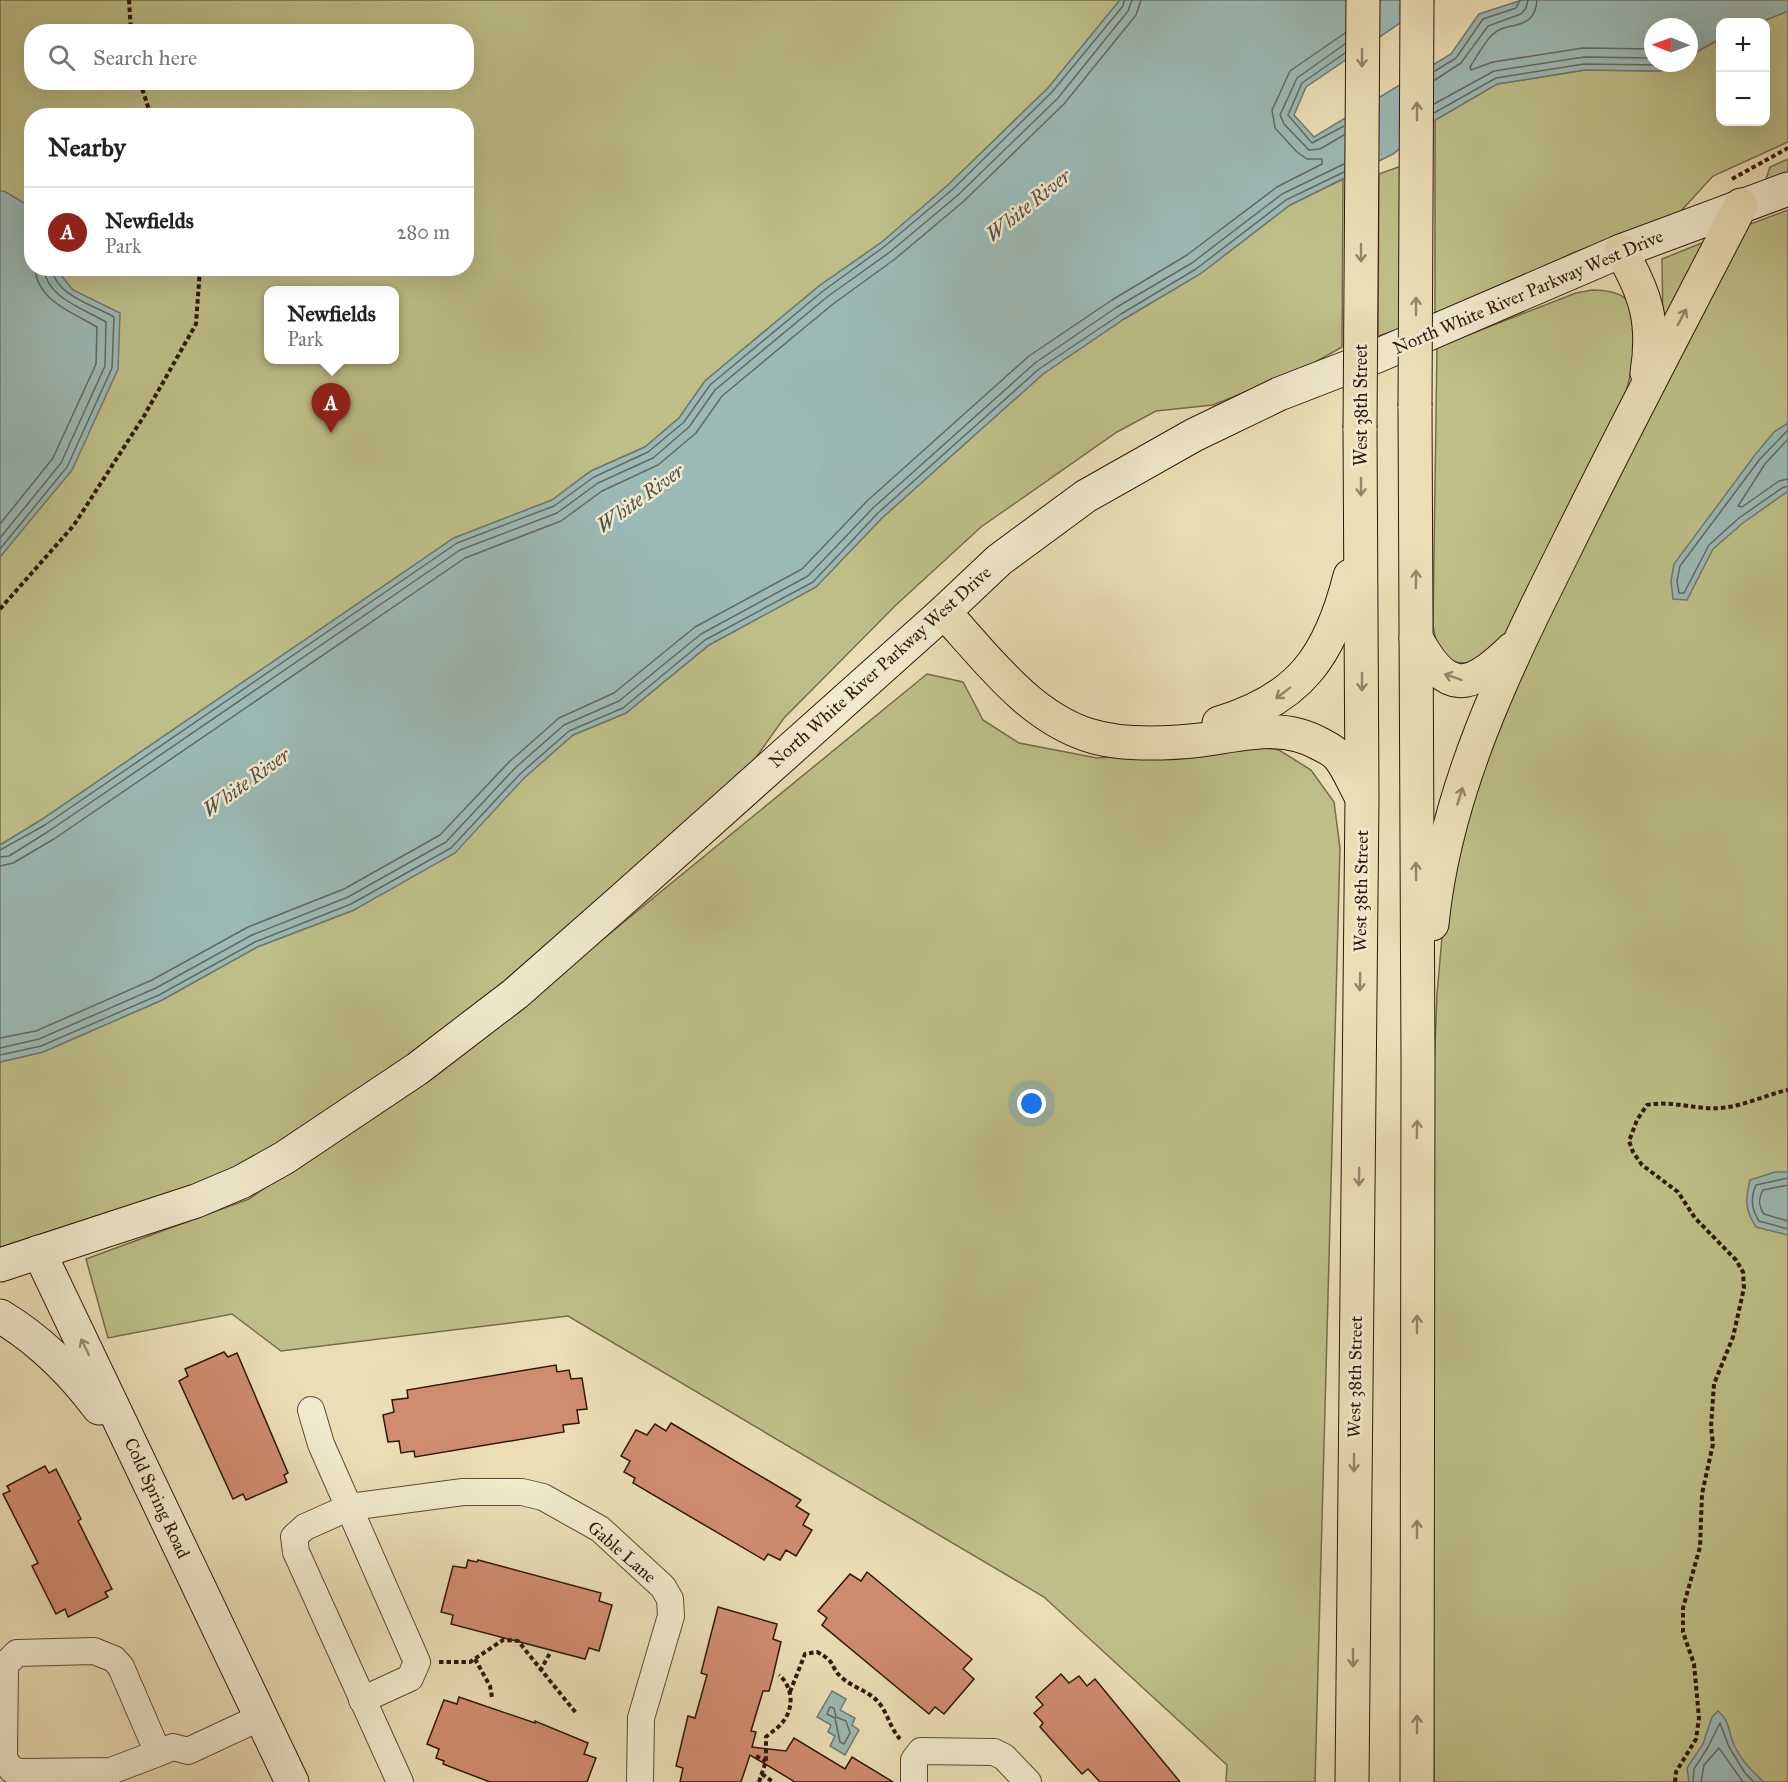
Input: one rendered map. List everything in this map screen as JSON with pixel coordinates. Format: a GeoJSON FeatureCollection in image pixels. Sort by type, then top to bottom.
{"type":"FeatureCollection","features":[{"type":"Feature","properties":{"kind":"main road","name":"West 38th Street"},"geometry":{"type":"LineString","coordinates":[[1352,1782],[1362,798],[1360,428],[1363,0]]}},
{"type":"Feature","properties":{"kind":"main road"},"geometry":{"type":"LineString","coordinates":[[1417,0],[1415,406],[1418,1061],[1417,1782]]}},
{"type":"Feature","properties":{"kind":"main road"},"geometry":{"type":"LineString","coordinates":[[1418,1061],[1433,915],[1448,841],[1476,747],[1518,643],[1645,387],[1741,204]]}},
{"type":"Feature","properties":{"kind":"main road"},"geometry":{"type":"LineString","coordinates":[[1621,250],[1638,280],[1649,313],[1651,348],[1645,387]]}},
{"type":"Feature","properties":{"kind":"main road"},"geometry":{"type":"LineString","coordinates":[[1136,742],[1195,730],[1252,713],[1301,679],[1316,662],[1338,620],[1361,531]]}},
{"type":"Feature","properties":{"kind":"main road"},"geometry":{"type":"LineString","coordinates":[[944,612],[1021,694],[1060,723],[1107,740],[1136,742],[1199,740],[1255,731],[1284,732],[1306,736],[1339,756],[1362,798]]}},
{"type":"Feature","properties":{"kind":"main road"},"geometry":{"type":"LineString","coordinates":[[1416,638],[1427,659],[1438,670],[1450,679],[1465,681],[1487,673],[1518,643]]}},
{"type":"Feature","properties":{"kind":"street","name":"North White River Parkway West Drive"},"geometry":{"type":"LineString","coordinates":[[39,1252],[196,1201],[241,1182],[284,1158],[417,1069],[515,994],[944,612],[999,560],[1086,496],[1176,444],[1279,394],[1392,350],[1621,250],[1741,204],[1788,189]]}},
{"type":"Feature","properties":{"kind":"street"},"geometry":{"type":"LineString","coordinates":[[0,1265],[39,1252]]}},
{"type":"Feature","properties":{"kind":"street","name":"Cold Spring Road"},"geometry":{"type":"LineString","coordinates":[[39,1252],[292,1782]]}},
{"type":"Feature","properties":{"kind":"street"},"geometry":{"type":"LineString","coordinates":[[0,1316],[30,1336],[74,1375],[137,1457]]}},
{"type":"Feature","properties":{"kind":"street"},"geometry":{"type":"LineString","coordinates":[[311,1410],[321,1444],[417,1662],[410,1678],[362,1700]]}},
{"type":"Feature","properties":{"kind":"street","name":"Gable Lane"},"geometry":{"type":"LineString","coordinates":[[400,1782],[294,1546],[294,1537],[301,1530],[350,1507],[463,1492],[522,1492],[543,1497],[581,1518],[620,1545],[663,1587],[671,1608],[641,1718],[640,1782]]}},
{"type":"Feature","properties":{"kind":"street"},"geometry":{"type":"LineString","coordinates":[[166,1750],[121,1667],[114,1659],[94,1651],[20,1652],[12,1656],[5,1665],[4,1760],[12,1770],[99,1773],[128,1767],[166,1750],[188,1751],[258,1710]]}},
{"type":"Feature","properties":{"kind":"street"},"geometry":{"type":"LineString","coordinates":[[914,1782],[916,1756],[925,1750],[988,1750],[1004,1757],[1028,1782]]}},
{"type":"Feature","properties":{"kind":"path"},"geometry":{"type":"LineString","coordinates":[[129,0],[130,24]]}},
{"type":"Feature","properties":{"kind":"path"},"geometry":{"type":"LineString","coordinates":[[143,90],[148,108]]}},
{"type":"Feature","properties":{"kind":"path"},"geometry":{"type":"LineString","coordinates":[[0,609],[75,525],[144,416],[196,324],[199,276]]}},
{"type":"Feature","properties":{"kind":"path"},"geometry":{"type":"LineString","coordinates":[[1675,1782],[1676,1772],[1696,1739],[1699,1718],[1694,1664],[1683,1632],[1683,1608],[1700,1547],[1702,1494],[1713,1444],[1711,1410],[1714,1384],[1726,1359],[1740,1314],[1743,1272],[1736,1260],[1695,1218],[1678,1192],[1642,1165],[1629,1141],[1637,1120],[1647,1105],[1662,1102],[1690,1107],[1721,1108],[1788,1090]]}},
{"type":"Feature","properties":{"kind":"path"},"geometry":{"type":"LineString","coordinates":[[417,1662],[470,1662],[503,1640],[518,1641],[576,1713]]}},
{"type":"Feature","properties":{"kind":"path"},"geometry":{"type":"LineString","coordinates":[[790,1692],[805,1654],[817,1652],[828,1658],[840,1676],[869,1692],[883,1708],[887,1721],[916,1756]]}},
{"type":"Feature","properties":{"kind":"path"},"geometry":{"type":"LineString","coordinates":[[540,1671],[550,1653]]}},
{"type":"Feature","properties":{"kind":"path"},"geometry":{"type":"LineString","coordinates":[[474,1659],[490,1686],[492,1697]]}},
{"type":"Feature","properties":{"kind":"path"},"geometry":{"type":"LineString","coordinates":[[759,1782],[766,1761],[766,1737],[782,1724],[792,1699],[788,1682],[779,1675]]}},
{"type":"Feature","properties":{"kind":"path"},"geometry":{"type":"LineString","coordinates":[[756,1756],[766,1761]]}},
{"type":"Feature","properties":{"kind":"path"},"geometry":{"type":"LineString","coordinates":[[762,1774],[773,1782]]}},
{"type":"Feature","properties":{"kind":"green space"},"geometry":{"type":"Polygon","coordinates":[[[0,0],[1120,0],[1048,88],[948,185],[882,242],[819,286],[705,381],[679,418],[645,447],[591,471],[552,500],[454,538],[41,820],[0,845],[0,0]]]}},
{"type":"Feature","properties":{"kind":"green space"},"geometry":{"type":"Polygon","coordinates":[[[1788,11],[1788,142],[1713,176],[1679,213],[1573,253],[1435,318],[1435,120],[1497,84],[1585,70],[1698,72],[1698,51],[1716,41],[1716,126],[1770,126],[1770,18],[1788,11]]]}},
{"type":"Feature","properties":{"kind":"green space"},"geometry":{"type":"Polygon","coordinates":[[[1788,159],[1788,176],[1765,182],[1770,167],[1788,159]]]}},
{"type":"Feature","properties":{"kind":"green space"},"geometry":{"type":"Polygon","coordinates":[[[1401,166],[1400,329],[1378,336],[1379,174],[1401,166]]]}},
{"type":"Feature","properties":{"kind":"green space"},"geometry":{"type":"Polygon","coordinates":[[[1343,179],[1342,347],[1305,368],[1213,405],[1156,411],[1117,432],[981,527],[896,605],[784,718],[750,766],[466,1015],[380,1081],[238,1172],[0,1255],[0,1062],[43,1052],[162,1000],[257,947],[354,910],[524,778],[573,735],[626,713],[709,645],[816,587],[882,518],[1043,374],[1124,319],[1200,274],[1290,205],[1343,179]]]}},
{"type":"Feature","properties":{"kind":"green space"},"geometry":{"type":"Polygon","coordinates":[[[1788,210],[1788,1782],[1434,1782],[1430,1175],[1437,994],[1446,892],[1493,724],[1745,226],[1788,210]]]}},
{"type":"Feature","properties":{"kind":"green space"},"geometry":{"type":"Polygon","coordinates":[[[1707,241],[1663,329],[1662,259],[1707,241]]]}},
{"type":"Feature","properties":{"kind":"green space"},"geometry":{"type":"Polygon","coordinates":[[[1592,290],[1615,293],[1627,300],[1632,308],[1634,346],[1625,395],[1496,653],[1489,658],[1475,662],[1450,660],[1440,650],[1433,625],[1437,347],[1576,293],[1592,290]]]}},
{"type":"Feature","properties":{"kind":"green space"},"geometry":{"type":"Polygon","coordinates":[[[927,674],[963,682],[983,720],[1019,743],[1097,758],[1254,746],[1279,750],[1311,770],[1334,802],[1340,848],[1315,1782],[1226,1782],[1227,1765],[1044,1597],[568,1316],[281,1351],[232,1314],[108,1338],[86,1259],[249,1199],[498,1025],[927,674]]]}},
{"type":"Feature","properties":{"kind":"water","name":"White River"},"geometry":{"type":"Polygon","coordinates":[[[1120,0],[1434,0],[1306,87],[1294,115],[1314,137],[1451,54],[1479,14],[1522,0],[1788,0],[1788,11],[1770,18],[1716,18],[1716,41],[1698,51],[1698,18],[1644,18],[1644,71],[1585,70],[1497,84],[1435,120],[1393,154],[1290,205],[1200,274],[1124,319],[1043,374],[882,518],[816,587],[709,645],[626,713],[573,735],[524,778],[455,853],[354,910],[257,947],[162,1000],[43,1052],[0,1062],[0,845],[41,820],[454,538],[552,500],[591,471],[645,447],[679,418],[705,381],[819,286],[882,242],[948,185],[1048,88],[1120,0]]]}},
{"type":"Feature","properties":{"kind":"water"},"geometry":{"type":"Polygon","coordinates":[[[0,191],[4,191],[24,203],[24,276],[62,276],[73,290],[120,313],[118,369],[72,470],[0,557],[0,191]]]}},
{"type":"Feature","properties":{"kind":"water"},"geometry":{"type":"Polygon","coordinates":[[[1788,423],[1788,491],[1743,523],[1713,549],[1687,600],[1673,599],[1671,581],[1674,564],[1755,455],[1774,432],[1788,423]]]}},
{"type":"Feature","properties":{"kind":"water"},"geometry":{"type":"Polygon","coordinates":[[[1775,1172],[1788,1172],[1788,1235],[1756,1227],[1748,1210],[1747,1193],[1750,1180],[1775,1172]]]}},
{"type":"Feature","properties":{"kind":"water"},"geometry":{"type":"Polygon","coordinates":[[[832,1691],[846,1699],[840,1710],[855,1718],[852,1725],[859,1730],[845,1755],[830,1746],[835,1736],[828,1732],[831,1725],[817,1717],[832,1691]]]}},
{"type":"Feature","properties":{"kind":"water"},"geometry":{"type":"Polygon","coordinates":[[[1718,1711],[1727,1722],[1740,1756],[1764,1782],[1689,1782],[1687,1768],[1703,1744],[1712,1717],[1718,1711]]]}},
{"type":"Feature","properties":{"kind":"building"},"geometry":{"type":"Polygon","coordinates":[[[224,1352],[228,1357],[237,1353],[288,1473],[284,1475],[287,1482],[246,1500],[243,1494],[233,1499],[179,1381],[188,1376],[185,1369],[224,1352]]]}},
{"type":"Feature","properties":{"kind":"building"},"geometry":{"type":"Polygon","coordinates":[[[556,1365],[557,1372],[569,1370],[571,1379],[582,1378],[587,1409],[577,1410],[579,1423],[563,1425],[564,1432],[415,1457],[414,1451],[401,1453],[399,1441],[388,1442],[383,1415],[394,1412],[392,1400],[408,1398],[407,1390],[556,1365]]]}},
{"type":"Feature","properties":{"kind":"building"},"geometry":{"type":"Polygon","coordinates":[[[671,1423],[801,1500],[796,1506],[809,1514],[803,1525],[812,1530],[796,1556],[786,1550],[780,1560],[768,1554],[764,1560],[633,1483],[635,1478],[624,1472],[630,1461],[621,1456],[636,1430],[647,1435],[655,1424],[666,1431],[671,1423]]]}},
{"type":"Feature","properties":{"kind":"building"},"geometry":{"type":"Polygon","coordinates":[[[45,1466],[49,1473],[56,1469],[81,1519],[78,1521],[112,1589],[105,1592],[108,1597],[68,1617],[65,1609],[56,1614],[32,1566],[38,1563],[3,1494],[10,1491],[7,1486],[45,1466]]]}},
{"type":"Feature","properties":{"kind":"building"},"geometry":{"type":"Polygon","coordinates":[[[468,1560],[477,1562],[478,1560],[601,1593],[599,1601],[612,1605],[599,1651],[589,1648],[585,1659],[451,1624],[453,1615],[441,1612],[453,1566],[466,1568],[468,1560]]]}},
{"type":"Feature","properties":{"kind":"building"},"geometry":{"type":"Polygon","coordinates":[[[867,1572],[972,1659],[963,1669],[974,1679],[944,1714],[935,1707],[929,1714],[822,1625],[827,1618],[818,1611],[850,1574],[861,1581],[867,1572]]]}},
{"type":"Feature","properties":{"kind":"building"},"geometry":{"type":"Polygon","coordinates":[[[718,1607],[777,1624],[773,1639],[781,1642],[769,1691],[763,1691],[751,1731],[756,1732],[752,1747],[786,1751],[794,1738],[845,1769],[852,1757],[893,1782],[795,1782],[750,1755],[741,1782],[680,1782],[683,1768],[676,1766],[688,1716],[695,1718],[707,1675],[701,1673],[718,1607]]]}},
{"type":"Feature","properties":{"kind":"building"},"geometry":{"type":"Polygon","coordinates":[[[1061,1674],[1069,1683],[1079,1676],[1087,1686],[1095,1679],[1180,1782],[1100,1782],[1088,1769],[1082,1774],[1040,1727],[1043,1723],[1034,1713],[1043,1705],[1036,1697],[1061,1674]]]}},
{"type":"Feature","properties":{"kind":"building"},"geometry":{"type":"Polygon","coordinates":[[[459,1697],[535,1723],[535,1721],[588,1743],[584,1754],[596,1758],[587,1782],[490,1782],[443,1764],[444,1761],[436,1758],[439,1749],[427,1744],[444,1700],[457,1704],[459,1697]]]}},
{"type":"Feature","properties":{"kind":"place","name":"Newfields"},"geometry":{"type":"Point","coordinates":[331,433]}}]}
